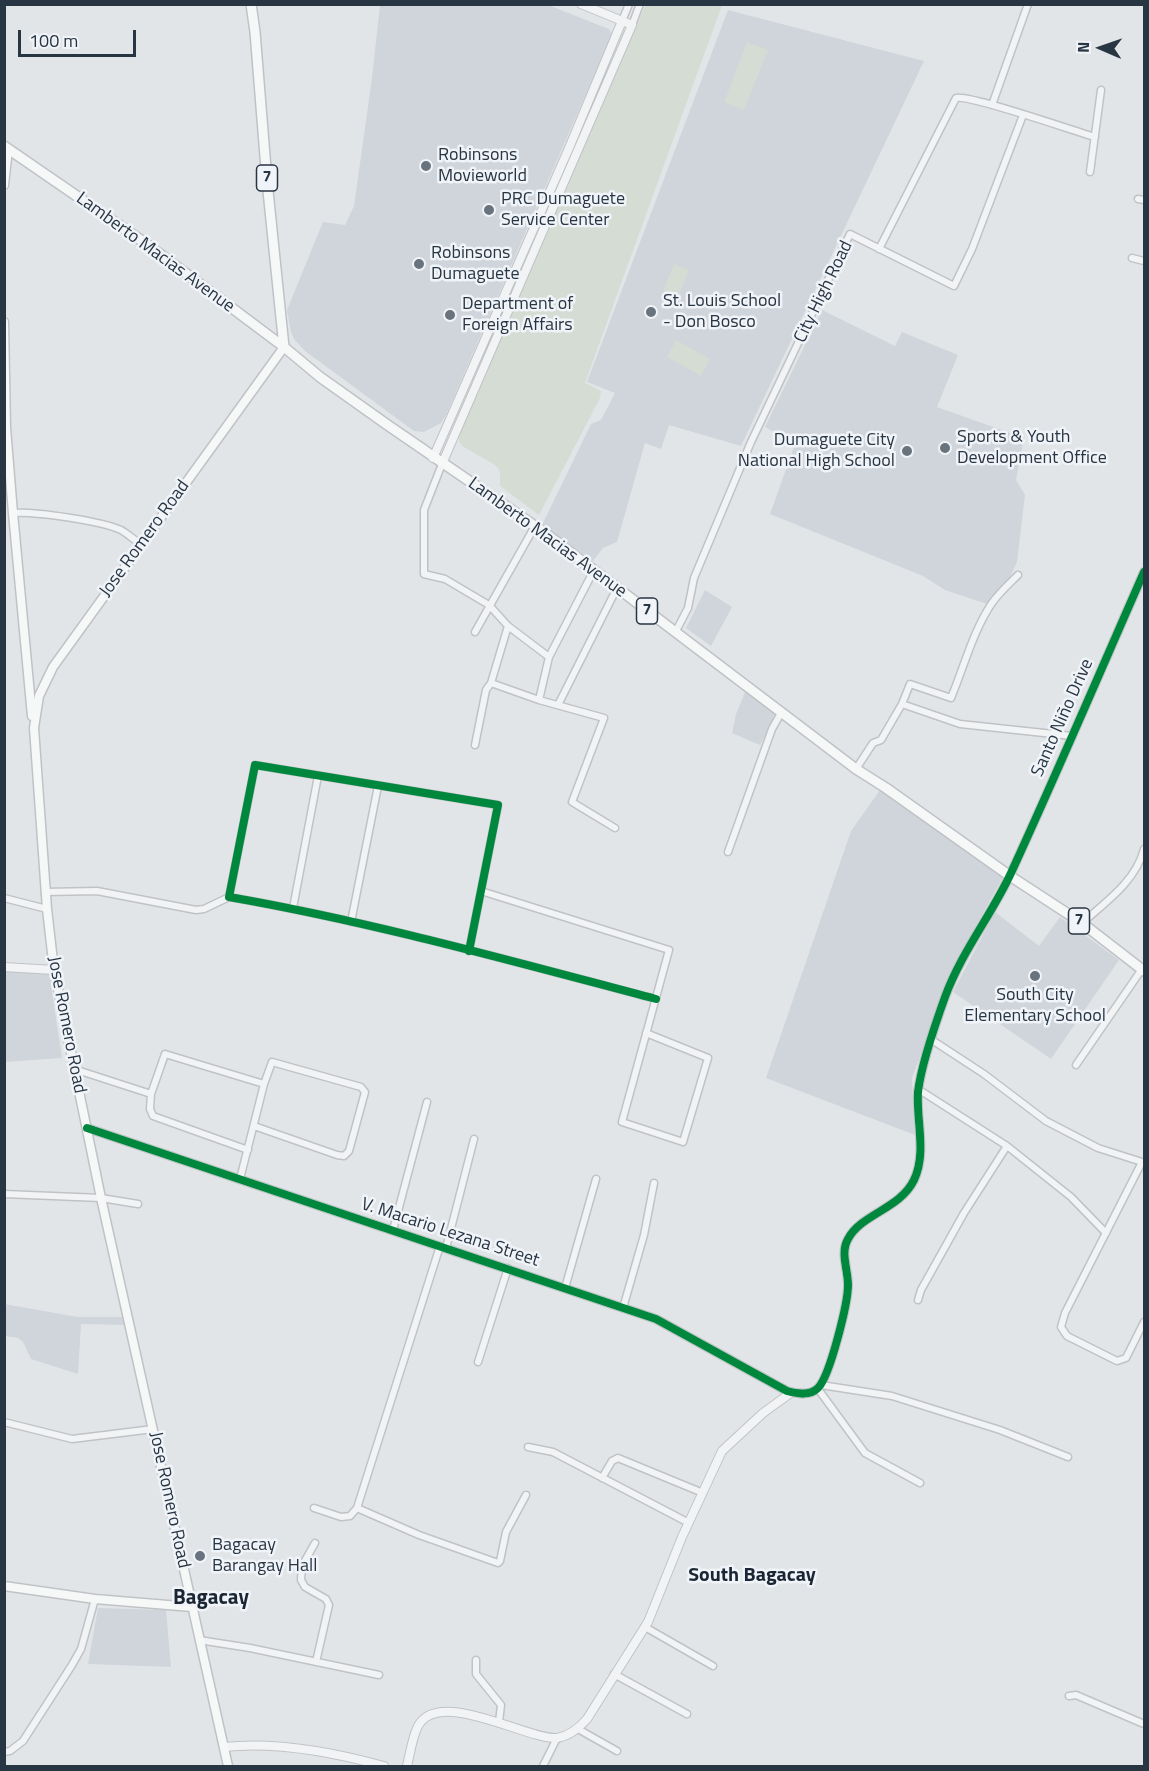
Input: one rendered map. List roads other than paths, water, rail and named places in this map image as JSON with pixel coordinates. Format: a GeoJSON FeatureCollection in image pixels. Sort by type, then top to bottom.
{"type":"FeatureCollection","features":[{"type":"Feature","properties":{"kind":"main road","name":"7"},"geometry":{"type":"LineString","coordinates":[[250,4],[255,32],[284,347]]}},
{"type":"Feature","properties":{"kind":"main road","name":"Lamberto Macias Avenue"},"geometry":{"type":"LineString","coordinates":[[6,147],[148,245],[284,347],[320,377],[433,458],[535,526],[855,769],[1082,923],[1143,970]]}},
{"type":"Feature","properties":{"kind":"main road"},"geometry":{"type":"LineString","coordinates":[[4,185],[6,147]]}},
{"type":"Feature","properties":{"kind":"main road"},"geometry":{"type":"LineString","coordinates":[[4,322],[6,428],[33,728]]}},
{"type":"Feature","properties":{"kind":"main road","name":"Jose Romero Road"},"geometry":{"type":"LineString","coordinates":[[228,1767],[101,1198],[54,970],[45,892],[33,728],[39,696],[53,667],[284,347]]}},
{"type":"Feature","properties":{"kind":"main road"},"geometry":{"type":"LineString","coordinates":[[5,1586],[95,1599],[192,1607]]}},
{"type":"Feature","properties":{"kind":"street"},"geometry":{"type":"LineString","coordinates":[[581,4],[632,25]]}},
{"type":"Feature","properties":{"kind":"street"},"geometry":{"type":"LineString","coordinates":[[549,657],[508,626],[489,605],[445,579],[424,574],[424,510],[573,149],[629,4]]}},
{"type":"Feature","properties":{"kind":"street"},"geometry":{"type":"LineString","coordinates":[[433,458],[640,4]]}},
{"type":"Feature","properties":{"kind":"street"},"geometry":{"type":"LineString","coordinates":[[992,105],[1028,4]]}},
{"type":"Feature","properties":{"kind":"street"},"geometry":{"type":"LineString","coordinates":[[1090,172],[1101,90]]}},
{"type":"Feature","properties":{"kind":"street","name":"City High Road"},"geometry":{"type":"LineString","coordinates":[[676,632],[688,608],[694,578],[751,442],[850,234],[879,249],[952,102],[960,97],[992,105],[1095,138]]}},
{"type":"Feature","properties":{"kind":"street"},"geometry":{"type":"LineString","coordinates":[[879,249],[954,286],[972,249],[1023,115]]}},
{"type":"Feature","properties":{"kind":"street"},"geometry":{"type":"LineString","coordinates":[[1132,258],[1144,261]]}},
{"type":"Feature","properties":{"kind":"street"},"geometry":{"type":"LineString","coordinates":[[13,513],[26,512],[93,522],[121,530],[141,544]]}},
{"type":"Feature","properties":{"kind":"street"},"geometry":{"type":"LineString","coordinates":[[475,632],[535,526]]}},
{"type":"Feature","properties":{"kind":"street"},"geometry":{"type":"LineString","coordinates":[[538,700],[549,657],[594,570]]}},
{"type":"Feature","properties":{"kind":"street","name":"Santo Niño Drive"},"geometry":{"type":"LineString","coordinates":[[819,1387],[838,1336],[848,1292],[844,1254],[847,1241],[862,1224],[901,1197],[915,1177],[920,1143],[918,1089],[945,997],[961,958],[1010,876],[1144,572]]}},
{"type":"Feature","properties":{"kind":"street"},"geometry":{"type":"LineString","coordinates":[[855,769],[873,743],[881,740],[902,704],[910,684],[951,698],[975,635],[993,602],[1018,575]]}},
{"type":"Feature","properties":{"kind":"street"},"geometry":{"type":"LineString","coordinates":[[558,705],[617,588]]}},
{"type":"Feature","properties":{"kind":"street"},"geometry":{"type":"LineString","coordinates":[[475,745],[486,690],[491,683],[508,626]]}},
{"type":"Feature","properties":{"kind":"street"},"geometry":{"type":"LineString","coordinates":[[491,683],[538,700],[604,718],[572,802],[615,828]]}},
{"type":"Feature","properties":{"kind":"street"},"geometry":{"type":"LineString","coordinates":[[902,704],[960,724],[1072,736]]}},
{"type":"Feature","properties":{"kind":"street"},"geometry":{"type":"LineString","coordinates":[[728,852],[772,729],[782,712]]}},
{"type":"Feature","properties":{"kind":"street"},"geometry":{"type":"LineString","coordinates":[[229,897],[255,765],[498,804],[469,951]]}},
{"type":"Feature","properties":{"kind":"street"},"geometry":{"type":"LineString","coordinates":[[293,908],[318,776]]}},
{"type":"Feature","properties":{"kind":"street"},"geometry":{"type":"LineString","coordinates":[[351,922],[378,786]]}},
{"type":"Feature","properties":{"kind":"street"},"geometry":{"type":"LineString","coordinates":[[1082,923],[1119,890],[1140,865],[1144,849]]}},
{"type":"Feature","properties":{"kind":"street"},"geometry":{"type":"LineString","coordinates":[[45,892],[97,891],[196,910],[204,909],[229,897],[293,908],[656,999]]}},
{"type":"Feature","properties":{"kind":"street"},"geometry":{"type":"LineString","coordinates":[[481,891],[669,950],[656,999],[646,1033],[622,1122],[683,1142],[708,1058],[646,1033]]}},
{"type":"Feature","properties":{"kind":"street"},"geometry":{"type":"LineString","coordinates":[[4,898],[47,909]]}},
{"type":"Feature","properties":{"kind":"street"},"geometry":{"type":"LineString","coordinates":[[4,967],[54,970]]}},
{"type":"Feature","properties":{"kind":"street"},"geometry":{"type":"LineString","coordinates":[[1076,1065],[1143,970]]}},
{"type":"Feature","properties":{"kind":"street"},"geometry":{"type":"LineString","coordinates":[[932,1040],[984,1074],[1046,1121],[1098,1148],[1143,1163],[1065,1313],[1061,1327],[1067,1336],[1117,1360],[1126,1358],[1144,1322]]}},
{"type":"Feature","properties":{"kind":"street"},"geometry":{"type":"LineString","coordinates":[[248,1150],[153,1116],[150,1109],[151,1094],[165,1054],[264,1084]]}},
{"type":"Feature","properties":{"kind":"street"},"geometry":{"type":"LineString","coordinates":[[240,1179],[264,1084],[272,1062],[361,1087],[365,1092],[349,1151],[344,1156],[254,1126]]}},
{"type":"Feature","properties":{"kind":"street"},"geometry":{"type":"LineString","coordinates":[[73,1068],[151,1094]]}},
{"type":"Feature","properties":{"kind":"street"},"geometry":{"type":"LineString","coordinates":[[918,1089],[1007,1146],[1071,1197],[1106,1233]]}},
{"type":"Feature","properties":{"kind":"street"},"geometry":{"type":"LineString","coordinates":[[393,1230],[428,1102]]}},
{"type":"Feature","properties":{"kind":"street","name":"V. Macario Lezana Street"},"geometry":{"type":"LineString","coordinates":[[87,1128],[656,1319],[792,1392]]}},
{"type":"Feature","properties":{"kind":"street"},"geometry":{"type":"LineString","coordinates":[[314,1508],[341,1517],[350,1516],[357,1508],[443,1247],[474,1139]]}},
{"type":"Feature","properties":{"kind":"street"},"geometry":{"type":"LineString","coordinates":[[918,1300],[921,1290],[964,1213],[1007,1146]]}},
{"type":"Feature","properties":{"kind":"street"},"geometry":{"type":"LineString","coordinates":[[565,1288],[596,1179]]}},
{"type":"Feature","properties":{"kind":"street"},"geometry":{"type":"LineString","coordinates":[[623,1308],[644,1235],[654,1183]]}},
{"type":"Feature","properties":{"kind":"street"},"geometry":{"type":"LineString","coordinates":[[4,1194],[101,1198],[138,1204]]}},
{"type":"Feature","properties":{"kind":"street"},"geometry":{"type":"LineString","coordinates":[[478,1362],[508,1268]]}},
{"type":"Feature","properties":{"kind":"street"},"geometry":{"type":"LineString","coordinates":[[819,1387],[865,1453],[921,1483]]}},
{"type":"Feature","properties":{"kind":"street"},"geometry":{"type":"LineString","coordinates":[[407,1767],[418,1726],[426,1718],[436,1713],[455,1712],[557,1738],[578,1729],[587,1719],[645,1627],[722,1451],[762,1413],[792,1392],[807,1393],[819,1387],[892,1396],[1000,1430],[1068,1457]]}},
{"type":"Feature","properties":{"kind":"street"},"geometry":{"type":"LineString","coordinates":[[4,1422],[72,1439],[153,1429]]}},
{"type":"Feature","properties":{"kind":"street"},"geometry":{"type":"LineString","coordinates":[[528,1447],[553,1452],[689,1523]]}},
{"type":"Feature","properties":{"kind":"street"},"geometry":{"type":"LineString","coordinates":[[602,1478],[612,1461],[618,1458],[703,1493]]}},
{"type":"Feature","properties":{"kind":"street"},"geometry":{"type":"LineString","coordinates":[[357,1508],[418,1534],[498,1563],[506,1532],[526,1495]]}},
{"type":"Feature","properties":{"kind":"street"},"geometry":{"type":"LineString","coordinates":[[315,1542],[302,1566],[301,1580],[305,1587],[326,1599],[328,1605],[316,1662]]}},
{"type":"Feature","properties":{"kind":"street"},"geometry":{"type":"LineString","coordinates":[[4,1752],[10,1751],[23,1741],[72,1665],[81,1649],[95,1599]]}},
{"type":"Feature","properties":{"kind":"street"},"geometry":{"type":"LineString","coordinates":[[645,1627],[713,1666]]}},
{"type":"Feature","properties":{"kind":"street"},"geometry":{"type":"LineString","coordinates":[[200,1640],[379,1675]]}},
{"type":"Feature","properties":{"kind":"street"},"geometry":{"type":"LineString","coordinates":[[476,1660],[474,1667],[476,1674],[501,1705],[499,1722]]}},
{"type":"Feature","properties":{"kind":"street"},"geometry":{"type":"LineString","coordinates":[[614,1674],[687,1714]]}},
{"type":"Feature","properties":{"kind":"street"},"geometry":{"type":"LineString","coordinates":[[1069,1696],[1076,1695],[1144,1724]]}},
{"type":"Feature","properties":{"kind":"street"},"geometry":{"type":"LineString","coordinates":[[578,1729],[617,1752]]}},
{"type":"Feature","properties":{"kind":"street"},"geometry":{"type":"LineString","coordinates":[[543,1767],[557,1738]]}},
{"type":"Feature","properties":{"kind":"street"},"geometry":{"type":"LineString","coordinates":[[224,1747],[251,1744],[320,1752],[384,1767]]}},
{"type":"Feature","properties":{"kind":"place","name":"Robinsons Movieworld"},"geometry":{"type":"Point","coordinates":[426,166]}},
{"type":"Feature","properties":{"kind":"place","name":"PRC Dumaguete Service Center"},"geometry":{"type":"Point","coordinates":[489,210]}},
{"type":"Feature","properties":{"kind":"place","name":"Robinsons Dumaguete"},"geometry":{"type":"Point","coordinates":[419,264]}},
{"type":"Feature","properties":{"kind":"place","name":"St. Louis School - Don Bosco"},"geometry":{"type":"Point","coordinates":[651,312]}},
{"type":"Feature","properties":{"kind":"place","name":"Department of Foreign Affairs"},"geometry":{"type":"Point","coordinates":[450,315]}},
{"type":"Feature","properties":{"kind":"place","name":"Sports & Youth Development Office"},"geometry":{"type":"Point","coordinates":[945,448]}},
{"type":"Feature","properties":{"kind":"place","name":"Dumaguete City National High School"},"geometry":{"type":"Point","coordinates":[907,451]}},
{"type":"Feature","properties":{"kind":"place","name":"South City Elementary School"},"geometry":{"type":"Point","coordinates":[1035,976]}},
{"type":"Feature","properties":{"kind":"place","name":"Bagacay Barangay Hall"},"geometry":{"type":"Point","coordinates":[200,1556]}},
{"type":"Feature","properties":{"kind":"district","name":"South Bagacay"},"geometry":{"type":"Point","coordinates":[752,1576]}},
{"type":"Feature","properties":{"kind":"district","name":"Bagacay"},"geometry":{"type":"Point","coordinates":[211,1599]}}]}
